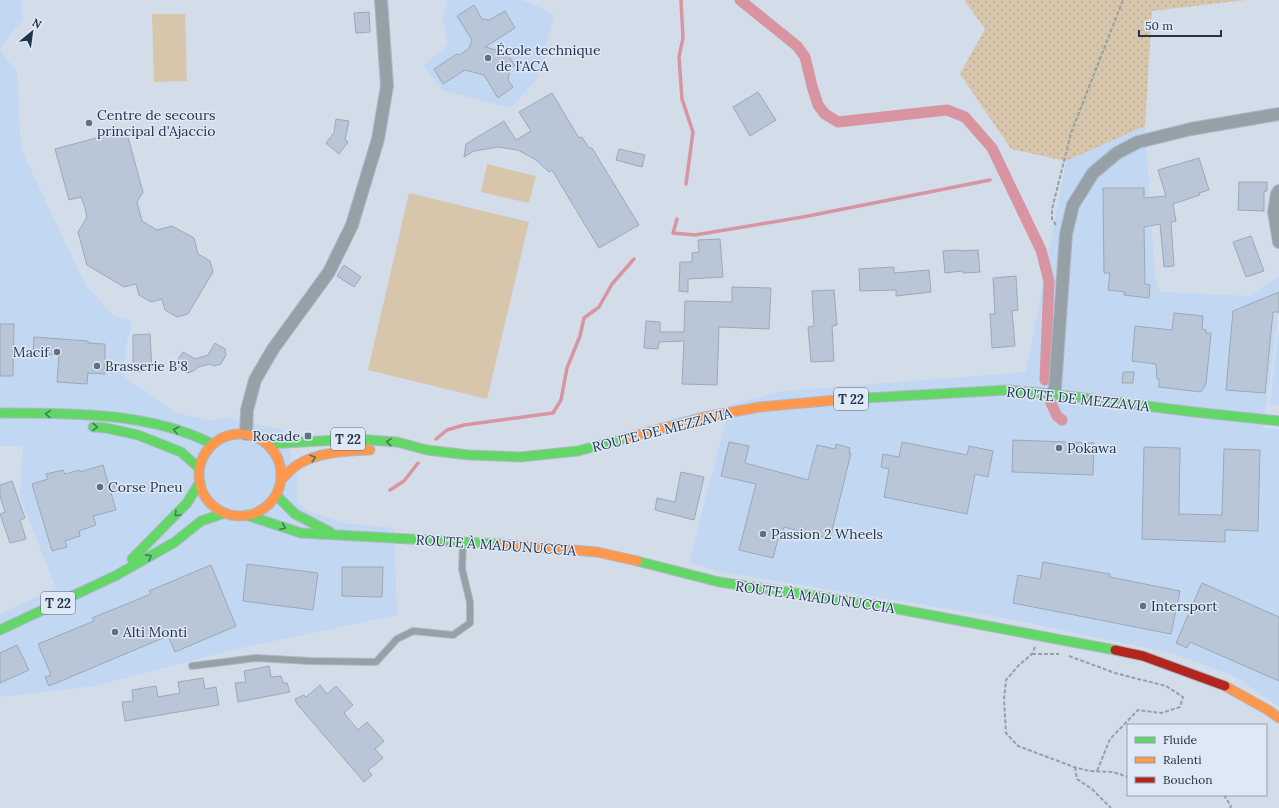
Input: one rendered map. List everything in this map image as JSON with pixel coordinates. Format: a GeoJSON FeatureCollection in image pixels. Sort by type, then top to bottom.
{"type":"FeatureCollection","features":[{"type":"Feature","properties":{"kind":"main road","name":"ROUTE DE MEZZAVIA"},"geometry":{"type":"LineString","coordinates":[[268,444],[354,439],[397,442],[427,450],[469,455],[520,457],[578,451],[704,417],[760,408],[874,397],[1008,390],[1194,412],[1279,420]]}},
{"type":"Feature","properties":{"kind":"main road"},"geometry":{"type":"LineString","coordinates":[[0,413],[101,416],[141,421],[188,433],[212,444]]}},
{"type":"Feature","properties":{"kind":"main road"},"geometry":{"type":"LineString","coordinates":[[83,427],[106,428],[138,435],[181,452],[199,468]]}},
{"type":"Feature","properties":{"kind":"main road"},"geometry":{"type":"LineString","coordinates":[[234,434],[246,434],[257,437],[268,444],[279,460],[281,480],[276,495],[268,505],[258,512],[237,516],[224,513],[215,507],[208,500],[200,482],[199,468],[204,455],[212,444],[222,438],[234,434]]}},
{"type":"Feature","properties":{"kind":"main road","name":"T 22"},"geometry":{"type":"LineString","coordinates":[[281,480],[297,465],[312,458],[361,450],[382,451]]}},
{"type":"Feature","properties":{"kind":"main road","name":"ROUTE DE MEZZAVIA"},"geometry":{"type":"LineString","coordinates":[[397,451],[427,450]]}},
{"type":"Feature","properties":{"kind":"main road","name":"T 22"},"geometry":{"type":"LineString","coordinates":[[115,576],[187,503],[200,482]]}},
{"type":"Feature","properties":{"kind":"main road","name":"ROUTE À MADUNUCCIA"},"geometry":{"type":"LineString","coordinates":[[276,495],[296,514],[336,535]]}},
{"type":"Feature","properties":{"kind":"main road","name":"T 22"},"geometry":{"type":"LineString","coordinates":[[0,630],[115,576],[175,542],[201,521],[224,513]]}},
{"type":"Feature","properties":{"kind":"main road","name":"ROUTE À MADUNUCCIA"},"geometry":{"type":"LineString","coordinates":[[246,515],[270,521],[286,529],[301,533],[535,546],[597,552],[718,582],[871,604],[1039,635],[1143,656],[1176,667],[1220,683],[1268,710],[1279,718]]}},
{"type":"Feature","properties":{"kind":"street"},"geometry":{"type":"LineString","coordinates":[[246,434],[247,410],[255,380],[273,349],[329,272],[352,225],[378,139],[386,86],[381,0]]}},
{"type":"Feature","properties":{"kind":"street"},"geometry":{"type":"LineString","coordinates":[[1052,394],[1055,388],[1066,234],[1073,205],[1093,173],[1117,153],[1138,142],[1190,129],[1279,114]]}},
{"type":"Feature","properties":{"kind":"street"},"geometry":{"type":"LineString","coordinates":[[1279,191],[1277,194],[1274,212],[1279,242]]}},
{"type":"Feature","properties":{"kind":"lane"},"geometry":{"type":"LineString","coordinates":[[192,666],[256,658],[376,662],[397,639],[412,631],[453,635],[470,624],[470,602],[462,569],[463,542]]}},
{"type":"Feature","properties":{"kind":"path"},"geometry":{"type":"LineString","coordinates":[[1066,234],[1057,228],[1052,219],[1052,209],[1071,133],[1123,0]]}},
{"type":"Feature","properties":{"kind":"path"},"geometry":{"type":"LineString","coordinates":[[1039,635],[1032,654],[1019,665],[1006,680],[1004,700],[1006,733],[1018,746],[1074,767],[1090,771],[1113,772],[1127,777]]}},
{"type":"Feature","properties":{"kind":"path"},"geometry":{"type":"LineString","coordinates":[[1032,654],[1064,654],[1115,673],[1166,686],[1183,696],[1180,707],[1161,713],[1138,710],[1110,739],[1097,771]]}},
{"type":"Feature","properties":{"kind":"path"},"geometry":{"type":"LineString","coordinates":[[1074,767],[1077,779],[1092,788],[1111,808]]}},
{"type":"Feature","properties":{"kind":"path"},"geometry":{"type":"LineString","coordinates":[[1225,796],[1231,806],[1230,808]]}},
{"type":"Feature","properties":{"kind":"shaded area"},"geometry":{"type":"Polygon","coordinates":[[[0,0],[21,0],[23,19],[0,48],[0,0]]]}},
{"type":"Feature","properties":{"kind":"shaded area","name":"École technique de l'ACA"},"geometry":{"type":"Polygon","coordinates":[[[447,0],[521,0],[531,3],[554,15],[537,79],[510,108],[442,90],[423,65],[443,50],[447,43],[443,17],[447,0]]]}},
{"type":"Feature","properties":{"kind":"shaded area"},"geometry":{"type":"Polygon","coordinates":[[[964,0],[1246,0],[1152,11],[1145,126],[1066,161],[1011,149],[960,74],[985,29],[964,0]]]}},
{"type":"Feature","properties":{"kind":"shaded area"},"geometry":{"type":"Polygon","coordinates":[[[152,14],[185,14],[187,81],[154,82],[152,14]]]}},
{"type":"Feature","properties":{"kind":"shaded area"},"geometry":{"type":"Polygon","coordinates":[[[0,49],[17,73],[21,149],[86,286],[114,316],[129,319],[132,327],[125,347],[124,377],[177,413],[211,421],[224,417],[283,430],[298,480],[296,501],[306,510],[343,523],[394,528],[397,615],[236,649],[95,686],[0,697],[0,614],[56,588],[20,497],[23,446],[0,446],[0,49]]]}},
{"type":"Feature","properties":{"kind":"shaded area"},"geometry":{"type":"Polygon","coordinates":[[[1145,126],[1155,278],[1160,292],[1250,296],[1279,276],[1279,308],[1263,428],[1279,429],[1279,707],[1236,677],[1172,653],[999,617],[720,572],[689,562],[730,405],[783,391],[1026,372],[1066,161],[1145,126]]]}},
{"type":"Feature","properties":{"kind":"shaded area"},"geometry":{"type":"Polygon","coordinates":[[[487,164],[536,176],[529,203],[481,192],[487,164]]]}},
{"type":"Feature","properties":{"kind":"shaded area"},"geometry":{"type":"Polygon","coordinates":[[[409,193],[529,222],[487,399],[368,370],[409,193]]]}},
{"type":"Feature","properties":{"kind":"shaded area"},"geometry":{"type":"Polygon","coordinates":[[[1279,330],[1279,405],[1270,405],[1277,341],[1279,330]]]}},
{"type":"Feature","properties":{"kind":"building"},"geometry":{"type":"Polygon","coordinates":[[[474,5],[482,19],[489,20],[505,11],[515,28],[485,47],[507,53],[515,66],[510,68],[508,80],[513,87],[498,98],[484,75],[465,70],[443,84],[434,69],[457,54],[460,55],[469,48],[472,40],[457,16],[474,5]]]}},
{"type":"Feature","properties":{"kind":"building"},"geometry":{"type":"Polygon","coordinates":[[[369,12],[370,32],[356,33],[354,13],[369,12]]]}},
{"type":"Feature","properties":{"kind":"building"},"geometry":{"type":"Polygon","coordinates":[[[758,92],[776,120],[750,136],[733,107],[758,92]]]}},
{"type":"Feature","properties":{"kind":"building"},"geometry":{"type":"Polygon","coordinates":[[[552,93],[579,138],[582,137],[589,148],[592,148],[639,225],[599,248],[552,170],[549,172],[536,160],[518,150],[498,147],[474,151],[464,157],[466,144],[504,121],[516,140],[531,131],[519,112],[552,93]]]}},
{"type":"Feature","properties":{"kind":"building"},"geometry":{"type":"Polygon","coordinates":[[[336,119],[349,121],[345,140],[348,142],[339,154],[326,143],[334,133],[336,119]]]}},
{"type":"Feature","properties":{"kind":"building"},"geometry":{"type":"Polygon","coordinates":[[[126,130],[143,192],[137,202],[142,221],[157,230],[172,226],[194,238],[198,254],[210,261],[213,272],[188,314],[177,317],[165,310],[162,299],[151,302],[139,295],[136,284],[124,287],[87,265],[78,232],[87,217],[85,208],[81,197],[69,200],[55,149],[126,130]]]}},
{"type":"Feature","properties":{"kind":"building"},"geometry":{"type":"Polygon","coordinates":[[[619,149],[645,155],[642,167],[616,160],[619,149]]]}},
{"type":"Feature","properties":{"kind":"building"},"geometry":{"type":"Polygon","coordinates":[[[1199,158],[1209,190],[1199,193],[1200,195],[1173,204],[1176,221],[1171,222],[1174,266],[1164,267],[1160,224],[1144,227],[1145,284],[1150,285],[1149,298],[1124,295],[1125,292],[1108,290],[1110,273],[1104,273],[1103,188],[1144,188],[1144,198],[1166,196],[1158,170],[1199,158]]]}},
{"type":"Feature","properties":{"kind":"building"},"geometry":{"type":"Polygon","coordinates":[[[1239,182],[1267,182],[1267,191],[1264,191],[1264,211],[1238,210],[1239,182]]]}},
{"type":"Feature","properties":{"kind":"building"},"geometry":{"type":"Polygon","coordinates":[[[1251,236],[1264,271],[1246,277],[1233,242],[1251,236]]]}},
{"type":"Feature","properties":{"kind":"building"},"geometry":{"type":"Polygon","coordinates":[[[720,239],[723,277],[688,279],[688,292],[679,291],[680,262],[692,262],[692,253],[699,252],[698,240],[720,239]]]}},
{"type":"Feature","properties":{"kind":"building"},"geometry":{"type":"Polygon","coordinates":[[[978,250],[980,272],[963,273],[962,271],[945,273],[943,251],[978,250]]]}},
{"type":"Feature","properties":{"kind":"building"},"geometry":{"type":"Polygon","coordinates":[[[344,265],[361,277],[354,287],[337,276],[344,265]]]}},
{"type":"Feature","properties":{"kind":"building"},"geometry":{"type":"Polygon","coordinates":[[[894,267],[894,273],[929,270],[931,292],[896,296],[896,290],[860,291],[859,269],[894,267]]]}},
{"type":"Feature","properties":{"kind":"building"},"geometry":{"type":"Polygon","coordinates":[[[1016,276],[1018,310],[1012,311],[1015,346],[992,348],[990,314],[995,314],[993,278],[1016,276]]]}},
{"type":"Feature","properties":{"kind":"building"},"geometry":{"type":"Polygon","coordinates":[[[732,287],[771,288],[769,329],[719,327],[717,385],[682,384],[684,341],[659,342],[658,349],[644,348],[646,321],[660,322],[660,332],[684,332],[685,301],[732,302],[732,287]]]}},
{"type":"Feature","properties":{"kind":"building"},"geometry":{"type":"Polygon","coordinates":[[[834,290],[837,325],[832,326],[834,361],[811,362],[808,327],[814,326],[812,291],[834,290]]]}},
{"type":"Feature","properties":{"kind":"building"},"geometry":{"type":"Polygon","coordinates":[[[1279,292],[1279,312],[1273,312],[1265,393],[1226,390],[1233,311],[1279,292]]]}},
{"type":"Feature","properties":{"kind":"building"},"geometry":{"type":"Polygon","coordinates":[[[1174,313],[1203,316],[1202,329],[1206,330],[1206,333],[1211,333],[1206,384],[1201,392],[1159,387],[1156,364],[1132,361],[1135,326],[1172,330],[1174,313]]]}},
{"type":"Feature","properties":{"kind":"building"},"geometry":{"type":"Polygon","coordinates":[[[0,324],[14,324],[13,376],[0,376],[0,324]]]}},
{"type":"Feature","properties":{"kind":"building"},"geometry":{"type":"Polygon","coordinates":[[[150,334],[152,371],[133,372],[133,335],[150,334]]]}},
{"type":"Feature","properties":{"kind":"building"},"geometry":{"type":"Polygon","coordinates":[[[34,337],[88,341],[88,343],[105,344],[105,374],[88,373],[87,384],[57,382],[59,355],[33,354],[34,337]]]}},
{"type":"Feature","properties":{"kind":"building"},"geometry":{"type":"Polygon","coordinates":[[[215,343],[225,349],[226,355],[221,364],[213,366],[210,364],[198,367],[188,373],[179,367],[177,361],[183,352],[195,359],[208,355],[215,343]]]}},
{"type":"Feature","properties":{"kind":"building"},"geometry":{"type":"Polygon","coordinates":[[[1123,372],[1134,372],[1133,383],[1122,383],[1123,372]]]}},
{"type":"Feature","properties":{"kind":"building"},"geometry":{"type":"Polygon","coordinates":[[[1013,440],[1094,443],[1093,475],[1012,472],[1013,440]]]}},
{"type":"Feature","properties":{"kind":"building"},"geometry":{"type":"Polygon","coordinates":[[[729,442],[749,446],[745,463],[808,480],[817,445],[835,449],[836,444],[850,448],[849,453],[851,453],[830,539],[784,527],[781,540],[778,539],[773,558],[739,550],[756,484],[721,476],[729,442]]]}},
{"type":"Feature","properties":{"kind":"building"},"geometry":{"type":"Polygon","coordinates":[[[902,442],[967,455],[969,446],[993,451],[988,477],[975,474],[967,514],[884,497],[889,469],[881,467],[883,454],[899,457],[902,442]]]}},
{"type":"Feature","properties":{"kind":"building"},"geometry":{"type":"Polygon","coordinates":[[[1144,447],[1180,448],[1179,514],[1222,515],[1224,449],[1260,450],[1258,531],[1225,530],[1225,542],[1142,539],[1144,447]]]}},
{"type":"Feature","properties":{"kind":"building"},"geometry":{"type":"Polygon","coordinates":[[[103,465],[108,483],[113,481],[116,492],[111,493],[116,510],[93,516],[96,525],[79,531],[80,536],[65,541],[67,547],[52,551],[32,484],[48,479],[46,474],[63,470],[65,474],[80,470],[80,472],[103,465]]]}},
{"type":"Feature","properties":{"kind":"building"},"geometry":{"type":"Polygon","coordinates":[[[681,472],[704,477],[694,520],[655,510],[657,498],[675,502],[681,472]]]}},
{"type":"Feature","properties":{"kind":"building"},"geometry":{"type":"Polygon","coordinates":[[[12,481],[25,518],[20,520],[26,539],[10,543],[0,514],[5,512],[0,496],[0,485],[12,481]]]}},
{"type":"Feature","properties":{"kind":"building"},"geometry":{"type":"Polygon","coordinates":[[[1043,562],[1110,574],[1110,577],[1180,591],[1171,634],[1013,603],[1018,575],[1040,579],[1043,562]]]}},
{"type":"Feature","properties":{"kind":"building"},"geometry":{"type":"Polygon","coordinates":[[[247,564],[318,573],[313,610],[243,601],[247,564]]]}},
{"type":"Feature","properties":{"kind":"building"},"geometry":{"type":"Polygon","coordinates":[[[211,565],[236,626],[175,652],[168,636],[49,686],[45,677],[51,675],[38,644],[94,621],[92,618],[151,594],[149,591],[211,565]]]}},
{"type":"Feature","properties":{"kind":"building"},"geometry":{"type":"Polygon","coordinates":[[[342,567],[383,567],[382,597],[342,596],[342,567]]]}},
{"type":"Feature","properties":{"kind":"building"},"geometry":{"type":"Polygon","coordinates":[[[1202,583],[1279,617],[1279,681],[1190,642],[1187,648],[1176,643],[1202,583]]]}},
{"type":"Feature","properties":{"kind":"building"},"geometry":{"type":"Polygon","coordinates":[[[17,645],[29,670],[0,683],[0,653],[17,645]]]}},
{"type":"Feature","properties":{"kind":"building"},"geometry":{"type":"Polygon","coordinates":[[[269,666],[271,677],[281,676],[283,683],[287,683],[290,692],[238,702],[235,683],[246,682],[244,671],[269,666]]]}},
{"type":"Feature","properties":{"kind":"building"},"geometry":{"type":"Polygon","coordinates":[[[203,678],[205,689],[216,687],[219,705],[125,721],[122,702],[133,701],[132,690],[156,686],[158,697],[180,693],[178,682],[203,678]]]}},
{"type":"Feature","properties":{"kind":"building"},"geometry":{"type":"Polygon","coordinates":[[[320,685],[327,694],[336,686],[353,705],[344,713],[358,730],[367,722],[384,741],[375,749],[383,758],[368,770],[372,775],[364,782],[297,704],[295,699],[304,695],[306,697],[320,685]]]}},
{"type":"Feature","properties":{"kind":"waterway"},"geometry":{"type":"LineString","coordinates":[[681,0],[683,38],[679,57],[682,99],[693,132],[686,184]]}},
{"type":"Feature","properties":{"kind":"waterway"},"geometry":{"type":"LineString","coordinates":[[740,0],[797,46],[805,57],[818,105],[825,114],[838,122],[947,110],[965,117],[992,148],[1041,250],[1049,281],[1045,380]]}},
{"type":"Feature","properties":{"kind":"waterway"},"geometry":{"type":"LineString","coordinates":[[677,219],[673,233],[695,235],[803,217],[990,180]]}},
{"type":"Feature","properties":{"kind":"waterway"},"geometry":{"type":"LineString","coordinates":[[436,439],[447,430],[464,425],[553,413],[561,400],[567,368],[580,336],[584,318],[599,307],[612,284],[634,259]]}},
{"type":"Feature","properties":{"kind":"waterway"},"geometry":{"type":"LineString","coordinates":[[1051,403],[1057,416],[1062,420]]}},
{"type":"Feature","properties":{"kind":"waterway"},"geometry":{"type":"LineString","coordinates":[[390,490],[404,481],[418,463]]}},
{"type":"Feature","properties":{"kind":"traffic: fast"},"geometry":{"type":"LineString","coordinates":[[848,399],[1008,390],[1279,421]]}},
{"type":"Feature","properties":{"kind":"traffic: fast"},"geometry":{"type":"LineString","coordinates":[[0,413],[54,413],[109,416],[136,420],[188,433],[212,444]]}},
{"type":"Feature","properties":{"kind":"traffic: fast"},"geometry":{"type":"LineString","coordinates":[[93,427],[106,428],[138,435],[181,452],[199,468]]}},
{"type":"Feature","properties":{"kind":"traffic: fast"},"geometry":{"type":"LineString","coordinates":[[268,444],[355,439],[397,442],[427,450],[469,455],[520,457],[578,451],[626,438]]}},
{"type":"Feature","properties":{"kind":"traffic: fast"},"geometry":{"type":"LineString","coordinates":[[132,559],[187,503],[200,482]]}},
{"type":"Feature","properties":{"kind":"traffic: fast"},"geometry":{"type":"LineString","coordinates":[[276,495],[295,514],[330,532]]}},
{"type":"Feature","properties":{"kind":"traffic: fast"},"geometry":{"type":"LineString","coordinates":[[0,630],[115,576],[175,542],[201,521],[225,513]]}},
{"type":"Feature","properties":{"kind":"traffic: fast"},"geometry":{"type":"LineString","coordinates":[[246,515],[301,533],[500,544]]}},
{"type":"Feature","properties":{"kind":"traffic: fast"},"geometry":{"type":"LineString","coordinates":[[637,561],[719,582],[871,604],[1115,650]]}},
{"type":"Feature","properties":{"kind":"traffic: slow"},"geometry":{"type":"LineString","coordinates":[[626,438],[704,417],[760,407],[848,399]]}},
{"type":"Feature","properties":{"kind":"traffic: slow"},"geometry":{"type":"LineString","coordinates":[[240,434],[256,437],[269,446],[278,459],[281,475],[278,491],[269,504],[256,513],[240,516],[224,513],[211,504],[202,491],[199,475],[202,459],[211,446],[224,437],[240,434]]}},
{"type":"Feature","properties":{"kind":"traffic: slow"},"geometry":{"type":"LineString","coordinates":[[281,480],[297,465],[314,457],[332,453],[370,450]]}},
{"type":"Feature","properties":{"kind":"traffic: slow"},"geometry":{"type":"LineString","coordinates":[[500,544],[597,552],[637,561]]}},
{"type":"Feature","properties":{"kind":"traffic: slow"},"geometry":{"type":"LineString","coordinates":[[1225,686],[1268,710],[1279,718]]}},
{"type":"Feature","properties":{"kind":"traffic: jam"},"geometry":{"type":"LineString","coordinates":[[1115,650],[1143,656],[1225,686]]}},
{"type":"Feature","properties":{"kind":"place","name":"École technique de l'ACA"},"geometry":{"type":"Point","coordinates":[488,58]}},
{"type":"Feature","properties":{"kind":"place","name":"Centre de secours principal d'Ajaccio"},"geometry":{"type":"Point","coordinates":[89,123]}},
{"type":"Feature","properties":{"kind":"place","name":"Macif"},"geometry":{"type":"Point","coordinates":[57,352]}},
{"type":"Feature","properties":{"kind":"place","name":"Brasserie B'8"},"geometry":{"type":"Point","coordinates":[97,366]}},
{"type":"Feature","properties":{"kind":"place","name":"Rocade"},"geometry":{"type":"Point","coordinates":[308,436]}},
{"type":"Feature","properties":{"kind":"place","name":"Pokawa"},"geometry":{"type":"Point","coordinates":[1059,448]}},
{"type":"Feature","properties":{"kind":"place","name":"Corse Pneu"},"geometry":{"type":"Point","coordinates":[100,487]}},
{"type":"Feature","properties":{"kind":"place","name":"Passion 2 Wheels"},"geometry":{"type":"Point","coordinates":[763,534]}},
{"type":"Feature","properties":{"kind":"place","name":"Intersport"},"geometry":{"type":"Point","coordinates":[1143,606]}},
{"type":"Feature","properties":{"kind":"place","name":"Alti Monti"},"geometry":{"type":"Point","coordinates":[115,632]}}]}
